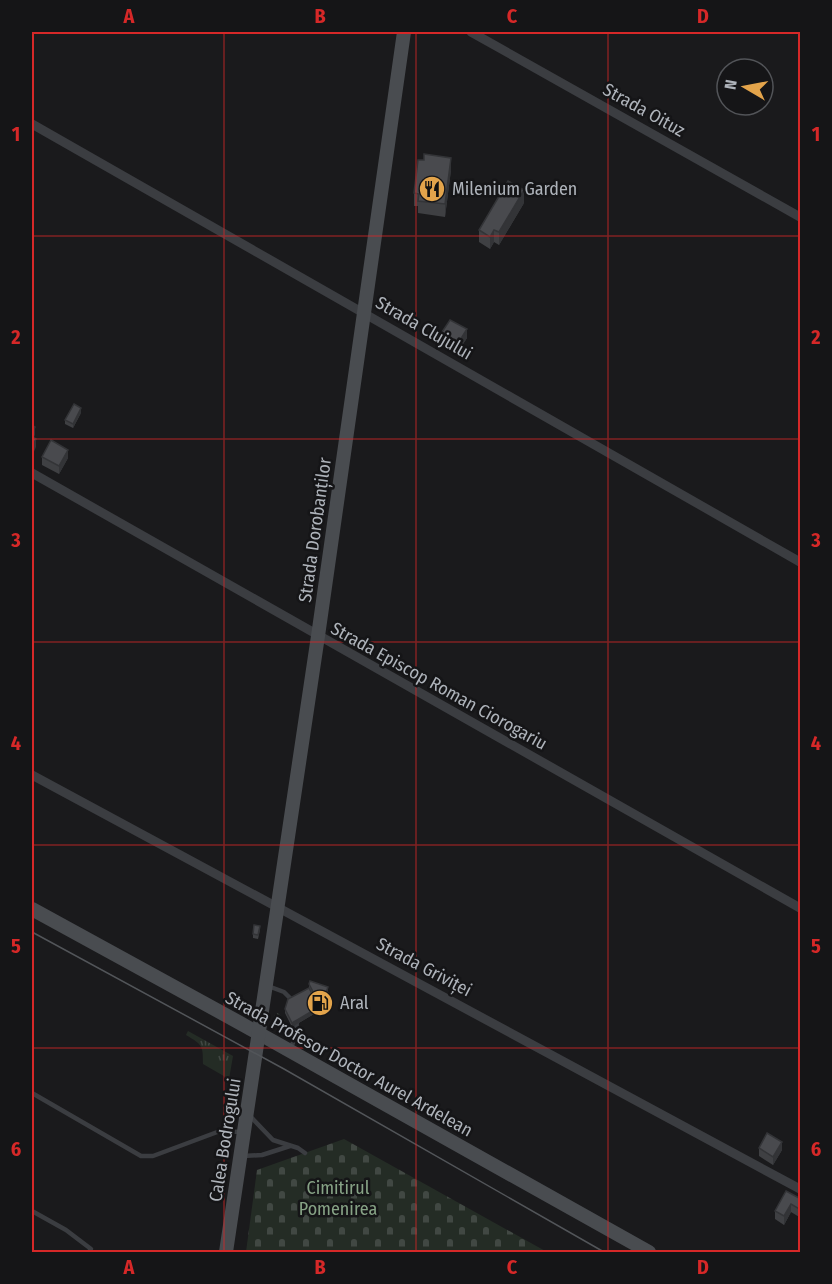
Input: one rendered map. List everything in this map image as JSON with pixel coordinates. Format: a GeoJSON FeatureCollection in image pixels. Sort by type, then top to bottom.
{"type":"FeatureCollection","features":[{"type":"Feature","properties":{"kind":"main road","name":"Strada Dorobanților"},"geometry":{"type":"LineString","coordinates":[[259,1034],[404,32]]}},
{"type":"Feature","properties":{"kind":"main road","name":"Strada Profesor Doctor Aurel Ardelean"},"geometry":{"type":"LineString","coordinates":[[32,909],[648,1252]]}},
{"type":"Feature","properties":{"kind":"main road","name":"Calea Bodrogului"},"geometry":{"type":"LineString","coordinates":[[226,1252],[259,1034]]}},
{"type":"Feature","properties":{"kind":"street","name":"Strada Oituz"},"geometry":{"type":"LineString","coordinates":[[471,32],[801,217]]}},
{"type":"Feature","properties":{"kind":"street","name":"Strada Clujului"},"geometry":{"type":"LineString","coordinates":[[32,124],[801,562]]}},
{"type":"Feature","properties":{"kind":"street","name":"Strada Episcop Roman Ciorogariu"},"geometry":{"type":"LineString","coordinates":[[32,473],[801,908]]}},
{"type":"Feature","properties":{"kind":"street","name":"Strada Griviței"},"geometry":{"type":"LineString","coordinates":[[32,775],[801,1189]]}},
{"type":"Feature","properties":{"kind":"lane"},"geometry":{"type":"LineString","coordinates":[[267,986],[284,992],[297,1008]]}},
{"type":"Feature","properties":{"kind":"lane"},"geometry":{"type":"LineString","coordinates":[[290,1051],[296,1034],[298,1015]]}},
{"type":"Feature","properties":{"kind":"lane"},"geometry":{"type":"LineString","coordinates":[[32,1093],[141,1156],[153,1156],[220,1131],[244,1132]]}},
{"type":"Feature","properties":{"kind":"lane"},"geometry":{"type":"LineString","coordinates":[[247,1111],[276,1142],[298,1148],[305,1153]]}},
{"type":"Feature","properties":{"kind":"lane"},"geometry":{"type":"LineString","coordinates":[[240,1156],[256,1156],[290,1146]]}},
{"type":"Feature","properties":{"kind":"lane"},"geometry":{"type":"LineString","coordinates":[[32,1211],[80,1240],[91,1249],[89,1252]]}},
{"type":"Feature","properties":{"kind":"green space"},"geometry":{"type":"Polygon","coordinates":[[[278,1013],[285,1021],[286,1028],[283,1030],[273,1022],[274,1016],[278,1013]]]}},
{"type":"Feature","properties":{"kind":"green space"},"geometry":{"type":"Polygon","coordinates":[[[188,1031],[233,1056],[229,1079],[203,1064],[201,1046],[186,1035],[188,1031]]]}},
{"type":"Feature","properties":{"kind":"green space","name":"Cimitirul Pomenirea"},"geometry":{"type":"Polygon","coordinates":[[[344,1139],[547,1252],[246,1252],[257,1170],[344,1139]]]}},
{"type":"Feature","properties":{"kind":"building","name":"Milenium Garden"},"geometry":{"type":"Polygon","coordinates":[[[424,154],[451,158],[445,204],[418,201],[419,194],[414,193],[418,160],[424,160],[424,154]]]}},
{"type":"Feature","properties":{"kind":"building"},"geometry":{"type":"Polygon","coordinates":[[[508,181],[524,190],[499,232],[494,230],[490,237],[479,230],[508,181]]]}},
{"type":"Feature","properties":{"kind":"building"},"geometry":{"type":"Polygon","coordinates":[[[450,320],[467,329],[457,345],[440,335],[450,320]]]}},
{"type":"Feature","properties":{"kind":"building"},"geometry":{"type":"Polygon","coordinates":[[[74,404],[81,408],[73,424],[65,420],[74,404]]]}},
{"type":"Feature","properties":{"kind":"building"},"geometry":{"type":"Polygon","coordinates":[[[51,440],[68,450],[59,466],[42,457],[51,440]]]}},
{"type":"Feature","properties":{"kind":"building"},"geometry":{"type":"Polygon","coordinates":[[[254,925],[260,926],[258,935],[253,934],[254,925]]]}},
{"type":"Feature","properties":{"kind":"building"},"geometry":{"type":"Polygon","coordinates":[[[310,981],[328,987],[322,1004],[319,1003],[309,984],[310,981]]]}},
{"type":"Feature","properties":{"kind":"building"},"geometry":{"type":"Polygon","coordinates":[[[309,988],[319,1007],[292,1023],[285,1009],[288,999],[309,988]]]}},
{"type":"Feature","properties":{"kind":"building"},"geometry":{"type":"Polygon","coordinates":[[[767,1133],[782,1142],[773,1157],[759,1148],[767,1133]]]}},
{"type":"Feature","properties":{"kind":"building"},"geometry":{"type":"Polygon","coordinates":[[[786,1191],[801,1199],[801,1210],[791,1204],[784,1216],[775,1211],[786,1191]]]}},
{"type":"Feature","properties":{"kind":"tram line"},"geometry":{"type":"LineString","coordinates":[[32,932],[284,1069],[604,1252]]}},
{"type":"Feature","properties":{"kind":"place","name":"Milenium Garden"},"geometry":{"type":"Point","coordinates":[432,189]}},
{"type":"Feature","properties":{"kind":"place","name":"Aral"},"geometry":{"type":"Point","coordinates":[320,1003]}}]}
